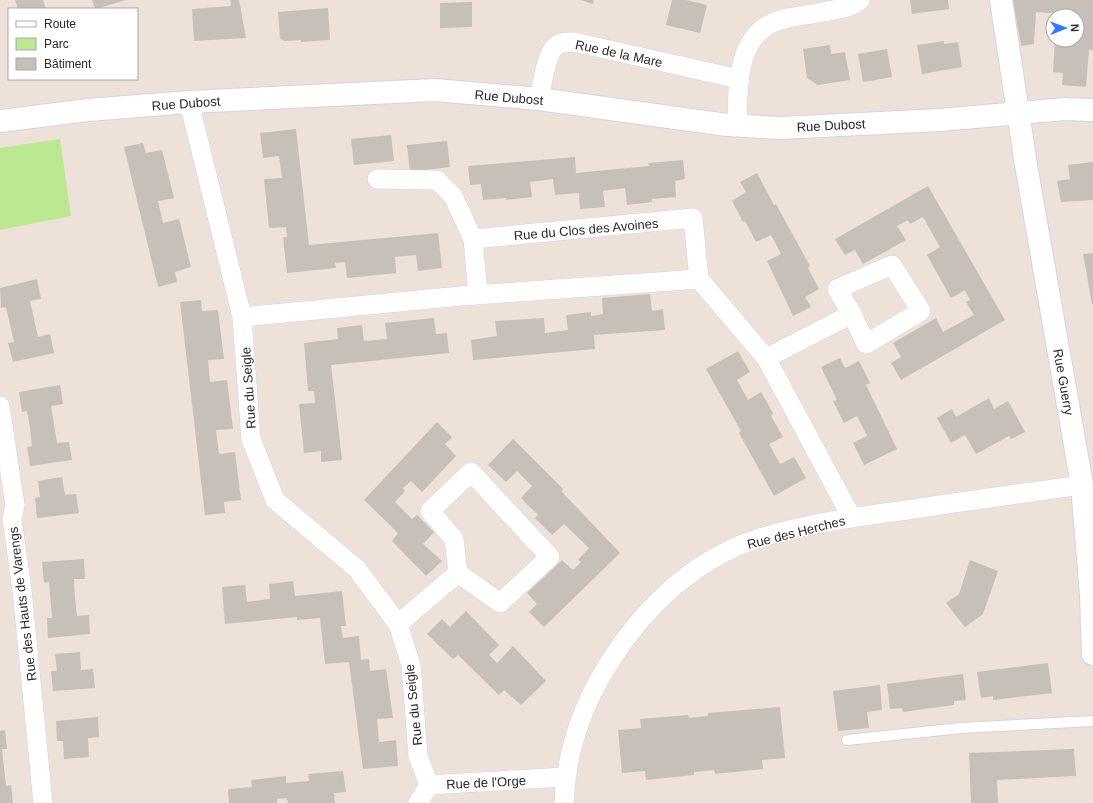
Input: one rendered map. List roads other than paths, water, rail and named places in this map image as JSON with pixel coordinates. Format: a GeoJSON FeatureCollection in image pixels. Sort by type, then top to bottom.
{"type":"FeatureCollection","features":[{"type":"Feature","properties":{"kind":"main road","name":"Rue Guerry"},"geometry":{"type":"LineString","coordinates":[[1001,0],[1017,112],[1082,485],[1092,595],[1093,654]]}},
{"type":"Feature","properties":{"kind":"main road","name":"Rue Dubost"},"geometry":{"type":"LineString","coordinates":[[0,120],[88,110],[189,102],[436,90],[539,99],[736,126],[781,128],[940,120],[1017,112],[1065,109],[1093,110]]}},
{"type":"Feature","properties":{"kind":"street"},"geometry":{"type":"LineString","coordinates":[[736,126],[739,79],[749,45],[769,25],[778,20],[847,7],[860,0]]}},
{"type":"Feature","properties":{"kind":"street","name":"Rue de la Mare"},"geometry":{"type":"LineString","coordinates":[[539,99],[550,52],[556,46],[565,42],[574,42],[739,79]]}},
{"type":"Feature","properties":{"kind":"street","name":"Rue du Seigle"},"geometry":{"type":"LineString","coordinates":[[189,102],[242,317],[251,439],[275,500],[357,569],[398,624],[411,665],[418,756],[429,785]]}},
{"type":"Feature","properties":{"kind":"street"},"geometry":{"type":"LineString","coordinates":[[377,179],[438,180],[453,196],[473,239],[478,294]]}},
{"type":"Feature","properties":{"kind":"street","name":"Rue du Clos des Avoines"},"geometry":{"type":"LineString","coordinates":[[473,239],[693,218],[700,278]]}},
{"type":"Feature","properties":{"kind":"street"},"geometry":{"type":"LineString","coordinates":[[892,265],[921,311],[866,344],[852,314],[838,289],[892,265]]}},
{"type":"Feature","properties":{"kind":"street"},"geometry":{"type":"LineString","coordinates":[[242,317],[478,294],[700,278],[766,358],[852,518]]}},
{"type":"Feature","properties":{"kind":"street"},"geometry":{"type":"LineString","coordinates":[[766,358],[852,314]]}},
{"type":"Feature","properties":{"kind":"street","name":"Rue des Hauts de Varengs"},"geometry":{"type":"LineString","coordinates":[[0,406],[15,505],[12,519],[22,590],[43,803]]}},
{"type":"Feature","properties":{"kind":"street"},"geometry":{"type":"LineString","coordinates":[[471,472],[550,557],[500,603],[458,573],[454,539],[430,511],[471,472]]}},
{"type":"Feature","properties":{"kind":"street","name":"Rue des Herches"},"geometry":{"type":"LineString","coordinates":[[564,803],[565,778],[575,736],[588,698],[624,640],[646,613],[665,594],[695,570],[750,542],[796,529],[852,518],[1082,485]]}},
{"type":"Feature","properties":{"kind":"street"},"geometry":{"type":"LineString","coordinates":[[398,624],[458,573]]}},
{"type":"Feature","properties":{"kind":"street","name":"Rue de l'Orge"},"geometry":{"type":"LineString","coordinates":[[418,803],[429,785],[565,778]]}},
{"type":"Feature","properties":{"kind":"lane"},"geometry":{"type":"LineString","coordinates":[[847,740],[961,728],[1093,721]]}}]}
